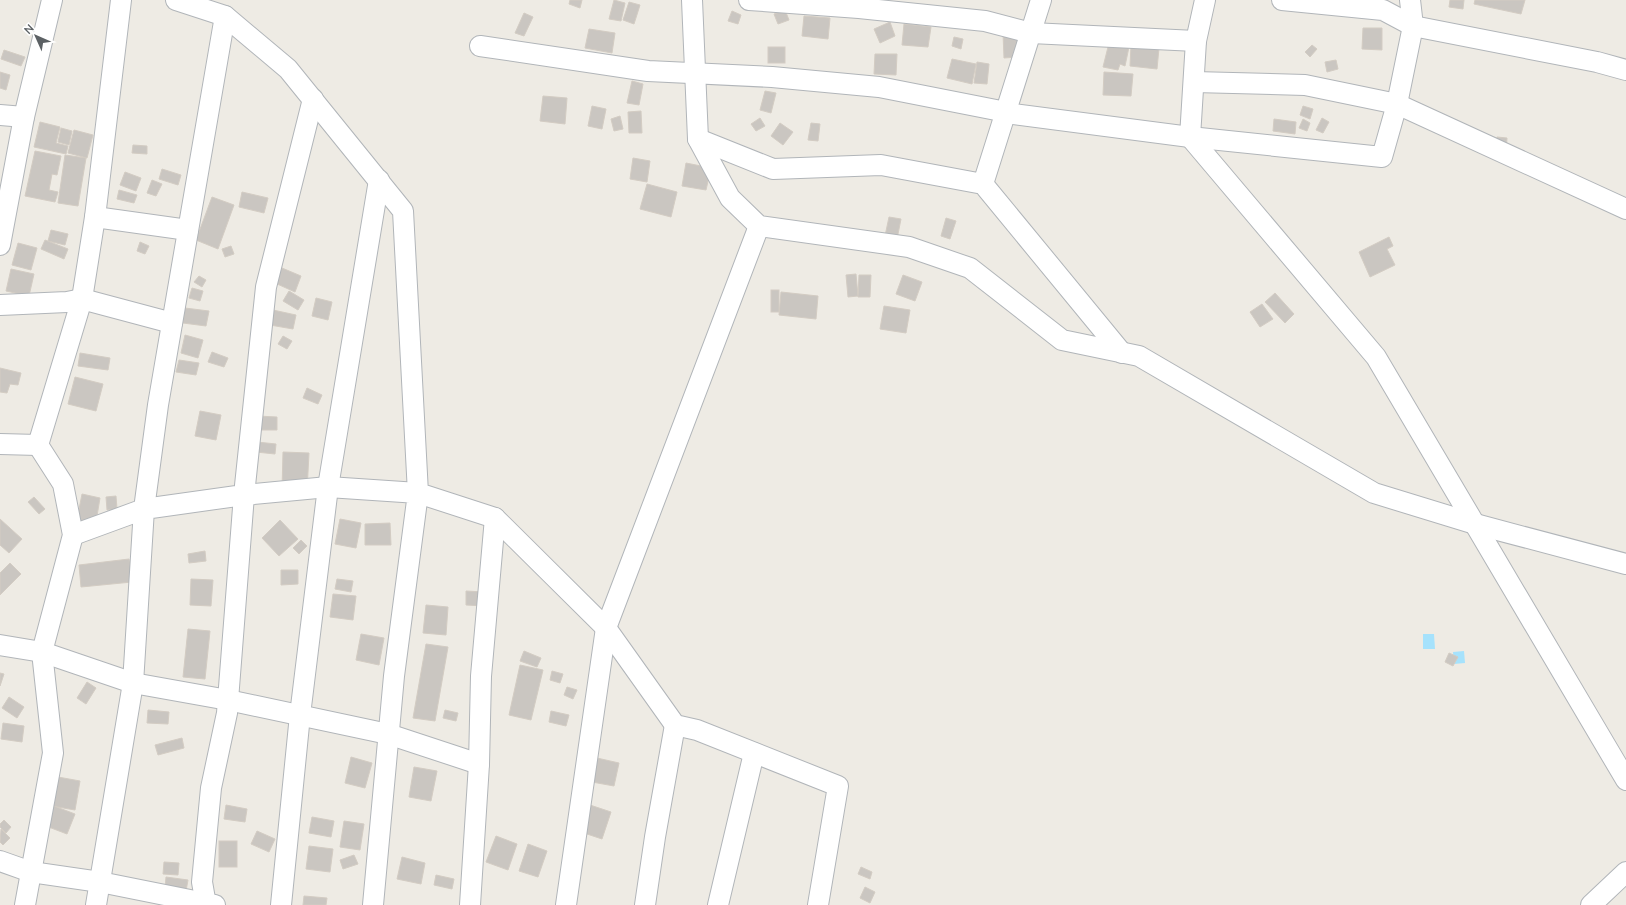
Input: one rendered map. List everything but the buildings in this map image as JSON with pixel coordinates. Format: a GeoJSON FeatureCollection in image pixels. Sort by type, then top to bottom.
{"type":"FeatureCollection","features":[{"type":"Feature","properties":{"kind":"street"},"geometry":{"type":"LineString","coordinates":[[0,245],[24,117],[52,0]]}},
{"type":"Feature","properties":{"kind":"street"},"geometry":{"type":"LineString","coordinates":[[25,905],[53,753],[42,652],[73,535],[63,484],[38,445],[82,299],[95,217],[121,0]]}},
{"type":"Feature","properties":{"kind":"street"},"geometry":{"type":"LineString","coordinates":[[176,0],[225,16],[288,69],[403,210],[418,494],[394,676],[373,905]]}},
{"type":"Feature","properties":{"kind":"street"},"geometry":{"type":"LineString","coordinates":[[692,0],[698,139],[730,198],[759,226],[908,247],[970,268],[1062,340],[1139,356],[1374,493],[1475,524],[1626,564]]}},
{"type":"Feature","properties":{"kind":"street"},"geometry":{"type":"LineString","coordinates":[[749,0],[859,8],[984,21],[1031,33],[1196,41]]}},
{"type":"Feature","properties":{"kind":"street"},"geometry":{"type":"LineString","coordinates":[[983,184],[1041,0]]}},
{"type":"Feature","properties":{"kind":"street"},"geometry":{"type":"LineString","coordinates":[[1205,0],[1196,41],[1190,137],[1376,357],[1626,780]]}},
{"type":"Feature","properties":{"kind":"street"},"geometry":{"type":"LineString","coordinates":[[1282,0],[1383,10],[1413,26],[1597,62],[1626,70]]}},
{"type":"Feature","properties":{"kind":"street"},"geometry":{"type":"LineString","coordinates":[[480,46],[648,71],[772,77],[880,88],[1006,113],[1190,137],[1382,157],[1397,104],[1413,26],[1410,0]]}},
{"type":"Feature","properties":{"kind":"street"},"geometry":{"type":"LineString","coordinates":[[96,905],[133,683],[144,509],[158,405],[225,16]]}},
{"type":"Feature","properties":{"kind":"street"},"geometry":{"type":"LineString","coordinates":[[1194,82],[1305,86],[1397,104],[1626,209]]}},
{"type":"Feature","properties":{"kind":"street"},"geometry":{"type":"LineString","coordinates":[[0,861],[31,872],[100,882],[209,904],[202,882],[211,788],[227,713],[244,495],[266,287],[313,99]]}},
{"type":"Feature","properties":{"kind":"street"},"geometry":{"type":"LineString","coordinates":[[0,115],[24,117]]}},
{"type":"Feature","properties":{"kind":"street"},"geometry":{"type":"LineString","coordinates":[[698,139],[773,169],[881,166],[983,184],[1122,353]]}},
{"type":"Feature","properties":{"kind":"street"},"geometry":{"type":"LineString","coordinates":[[281,905],[300,715],[328,487],[379,180]]}},
{"type":"Feature","properties":{"kind":"street"},"geometry":{"type":"LineString","coordinates":[[95,217],[188,230]]}},
{"type":"Feature","properties":{"kind":"street"},"geometry":{"type":"LineString","coordinates":[[566,905],[606,628],[759,226]]}},
{"type":"Feature","properties":{"kind":"street"},"geometry":{"type":"LineString","coordinates":[[0,305],[67,302],[82,299],[172,323]]}},
{"type":"Feature","properties":{"kind":"street"},"geometry":{"type":"LineString","coordinates":[[0,444],[38,445]]}},
{"type":"Feature","properties":{"kind":"street"},"geometry":{"type":"LineString","coordinates":[[73,535],[144,509],[244,495],[328,487],[418,494],[495,518],[606,628],[675,725],[697,730],[838,786],[818,905]]}},
{"type":"Feature","properties":{"kind":"street"},"geometry":{"type":"LineString","coordinates":[[470,905],[479,764],[481,676],[495,518]]}},
{"type":"Feature","properties":{"kind":"street"},"geometry":{"type":"LineString","coordinates":[[0,645],[42,652],[133,683],[228,700],[388,734],[479,764]]}},
{"type":"Feature","properties":{"kind":"street"},"geometry":{"type":"LineString","coordinates":[[645,905],[655,837],[675,725]]}},
{"type":"Feature","properties":{"kind":"street"},"geometry":{"type":"LineString","coordinates":[[718,905],[754,753]]}},
{"type":"Feature","properties":{"kind":"street"},"geometry":{"type":"LineString","coordinates":[[1591,905],[1626,872]]}},
{"type":"Feature","properties":{"kind":"water"},"geometry":{"type":"Polygon","coordinates":[[[1423,634],[1434,634],[1435,649],[1423,649],[1423,634]]]}},
{"type":"Feature","properties":{"kind":"water"},"geometry":{"type":"Polygon","coordinates":[[[1464,651],[1465,663],[1454,664],[1453,652],[1464,651]]]}}]}
